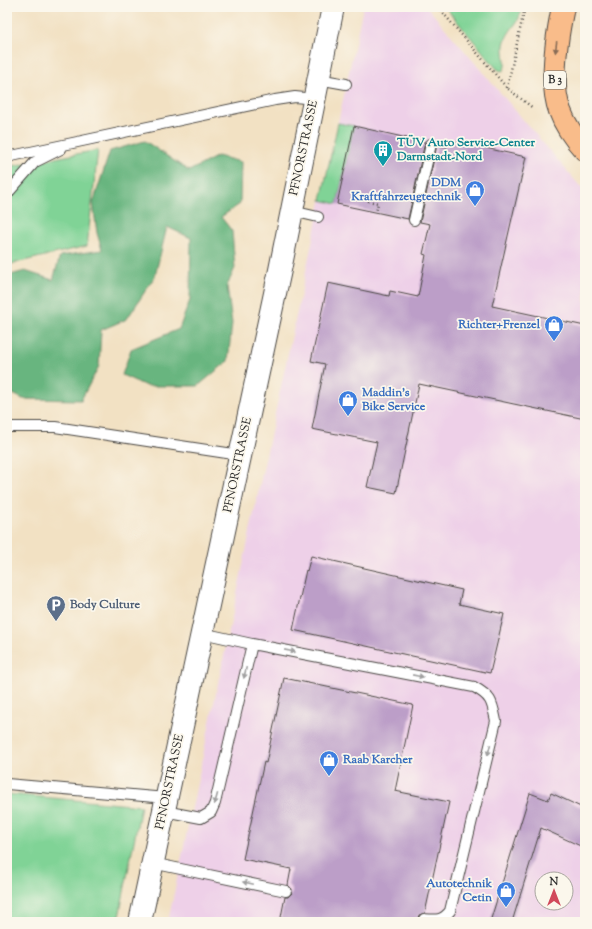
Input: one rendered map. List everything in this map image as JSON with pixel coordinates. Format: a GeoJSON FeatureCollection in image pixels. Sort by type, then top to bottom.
{"type":"FeatureCollection","features":[{"type":"Feature","properties":{"kind":"main road","name":"B 3"},"geometry":{"type":"LineString","coordinates":[[563,7],[555,57],[556,93],[559,110],[568,128],[585,150]]}},
{"type":"Feature","properties":{"kind":"street","name":"PFNORSTRASSE"},"geometry":{"type":"LineString","coordinates":[[140,922],[292,211],[333,7]]}},
{"type":"Feature","properties":{"kind":"lane"},"geometry":{"type":"LineString","coordinates":[[7,157],[75,141],[295,97],[316,89],[346,84]]}},
{"type":"Feature","properties":{"kind":"lane"},"geometry":{"type":"LineString","coordinates":[[7,194],[35,162],[75,141]]}},
{"type":"Feature","properties":{"kind":"lane"},"geometry":{"type":"LineString","coordinates":[[414,220],[431,144]]}},
{"type":"Feature","properties":{"kind":"lane"},"geometry":{"type":"LineString","coordinates":[[292,211],[318,217]]}},
{"type":"Feature","properties":{"kind":"lane"},"geometry":{"type":"LineString","coordinates":[[7,426],[55,427],[240,455]]}},
{"type":"Feature","properties":{"kind":"lane"},"geometry":{"type":"LineString","coordinates":[[202,633],[474,687],[486,694],[492,705],[496,721],[450,911],[446,917],[440,919],[424,919]]}},
{"type":"Feature","properties":{"kind":"lane"},"geometry":{"type":"LineString","coordinates":[[7,784],[165,804],[201,818],[211,812],[215,803],[252,644]]}},
{"type":"Feature","properties":{"kind":"lane"},"geometry":{"type":"LineString","coordinates":[[152,863],[286,891]]}},
{"type":"Feature","properties":{"kind":"path"},"geometry":{"type":"LineString","coordinates":[[438,7],[507,88],[526,7]]}},
{"type":"Feature","properties":{"kind":"path"},"geometry":{"type":"LineString","coordinates":[[368,201],[378,203],[376,212]]}},
{"type":"Feature","properties":{"kind":"shaded area"},"geometry":{"type":"Polygon","coordinates":[[[363,7],[427,7],[585,192],[585,922],[168,922],[264,465],[363,7]]]}},
{"type":"Feature","properties":{"kind":"green space"},"geometry":{"type":"Polygon","coordinates":[[[445,7],[522,7],[518,20],[505,41],[504,70],[501,71],[497,69],[445,7]]]}},
{"type":"Feature","properties":{"kind":"green space"},"geometry":{"type":"Polygon","coordinates":[[[338,123],[354,126],[337,204],[321,200],[338,123]]]}},
{"type":"Feature","properties":{"kind":"green space"},"geometry":{"type":"Polygon","coordinates":[[[145,141],[189,171],[218,156],[241,162],[240,204],[221,217],[232,231],[235,268],[227,286],[232,323],[228,361],[198,386],[146,386],[122,375],[131,349],[179,329],[190,300],[191,238],[167,227],[155,276],[127,319],[101,330],[99,366],[81,400],[23,399],[7,391],[7,276],[25,271],[53,280],[60,256],[102,250],[97,233],[93,203],[110,151],[145,141]]]}},
{"type":"Feature","properties":{"kind":"green space"},"geometry":{"type":"Polygon","coordinates":[[[98,150],[87,246],[7,265],[7,167],[98,150]]]}},
{"type":"Feature","properties":{"kind":"green space"},"geometry":{"type":"Polygon","coordinates":[[[7,794],[141,806],[118,922],[7,922],[7,794]]]}},
{"type":"Feature","properties":{"kind":"building","name":"TÜV Auto Service-Center Darmstadt-Nord"},"geometry":{"type":"Polygon","coordinates":[[[354,126],[425,142],[408,219],[337,204],[354,126]]]}},
{"type":"Feature","properties":{"kind":"building"},"geometry":{"type":"Polygon","coordinates":[[[449,140],[526,157],[492,306],[585,326],[585,419],[419,384],[396,493],[367,487],[377,442],[312,429],[325,364],[311,361],[328,283],[389,296],[390,291],[418,297],[426,255],[423,254],[430,224],[420,222],[437,145],[447,147],[449,140]]]}},
{"type":"Feature","properties":{"kind":"building"},"geometry":{"type":"Polygon","coordinates":[[[311,556],[462,590],[459,604],[504,614],[490,673],[293,630],[306,570],[307,571],[311,556]]]}},
{"type":"Feature","properties":{"kind":"building","name":"Raab Karcher"},"geometry":{"type":"Polygon","coordinates":[[[284,678],[413,705],[395,791],[449,802],[425,913],[419,915],[418,922],[280,922],[285,897],[288,897],[292,893],[292,889],[288,885],[291,869],[243,859],[264,762],[266,763],[284,678]]]}},
{"type":"Feature","properties":{"kind":"building"},"geometry":{"type":"Polygon","coordinates":[[[530,793],[548,800],[551,793],[585,809],[585,848],[541,828],[512,922],[490,922],[530,793]]]}},
{"type":"Feature","properties":{"kind":"place","name":"TÜV Auto Service-Center Darmstadt-Nord"},"geometry":{"type":"Point","coordinates":[383,167]}},
{"type":"Feature","properties":{"kind":"place","name":"DDM Kraftfahrzeugtechnik"},"geometry":{"type":"Point","coordinates":[475,207]}},
{"type":"Feature","properties":{"kind":"place","name":"Richter+Frenzel"},"geometry":{"type":"Point","coordinates":[554,342]}},
{"type":"Feature","properties":{"kind":"place","name":"Maddin's Bike Service"},"geometry":{"type":"Point","coordinates":[348,417]}},
{"type":"Feature","properties":{"kind":"place","name":"Body Culture"},"geometry":{"type":"Point","coordinates":[56,622]}},
{"type":"Feature","properties":{"kind":"place","name":"Raab Karcher"},"geometry":{"type":"Point","coordinates":[329,777]}},
{"type":"Feature","properties":{"kind":"place","name":"Autotechnik Cetin"},"geometry":{"type":"Point","coordinates":[506,908]}}]}
